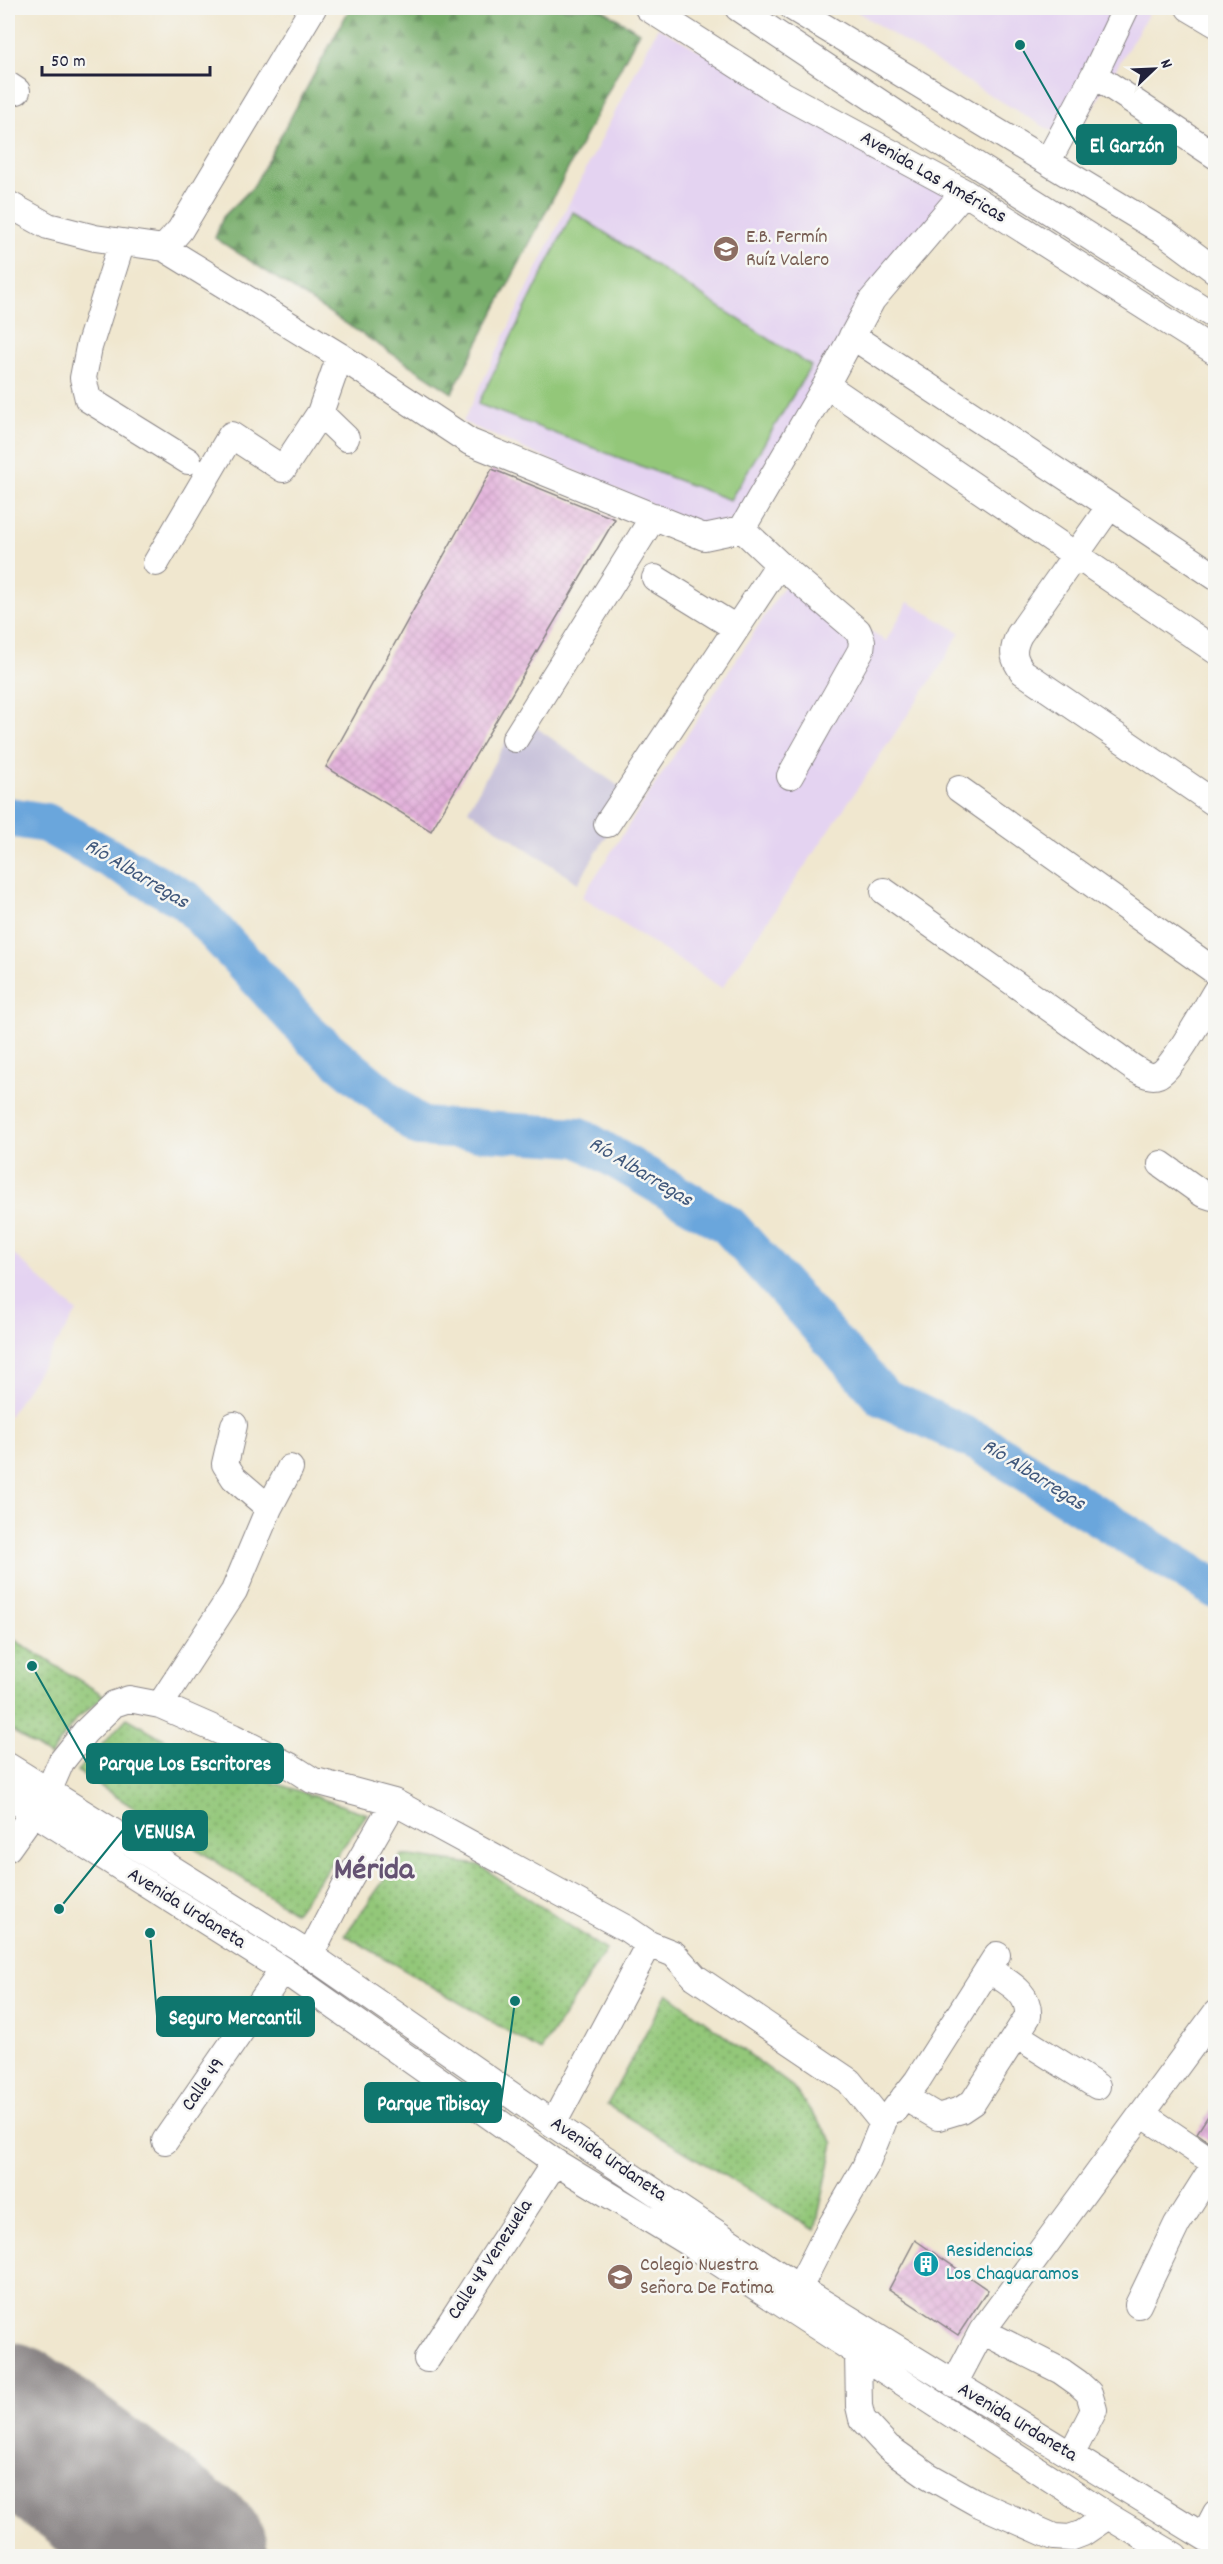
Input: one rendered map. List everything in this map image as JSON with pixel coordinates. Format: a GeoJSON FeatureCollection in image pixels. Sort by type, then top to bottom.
{"type":"FeatureCollection","features":[{"type":"Feature","properties":{"kind":"street"},"geometry":{"type":"LineString","coordinates":[[164,248],[180,230],[313,8]]}},
{"type":"Feature","properties":{"kind":"street","name":"Avenida Las Américas"},"geometry":{"type":"LineString","coordinates":[[648,8],[784,95],[964,192],[1215,352]]}},
{"type":"Feature","properties":{"kind":"street"},"geometry":{"type":"LineString","coordinates":[[793,8],[1165,233],[1215,271]]}},
{"type":"Feature","properties":{"kind":"street"},"geometry":{"type":"LineString","coordinates":[[1048,161],[1094,75],[1126,8]]}},
{"type":"Feature","properties":{"kind":"street"},"geometry":{"type":"LineString","coordinates":[[1189,8],[1215,24]]}},
{"type":"Feature","properties":{"kind":"street","name":"Avenida Las Américas"},"geometry":{"type":"LineString","coordinates":[[743,10],[915,126],[1215,317]]}},
{"type":"Feature","properties":{"kind":"street"},"geometry":{"type":"LineString","coordinates":[[1094,75],[1215,156]]}},
{"type":"Feature","properties":{"kind":"street"},"geometry":{"type":"LineString","coordinates":[[915,126],[996,132]]}},
{"type":"Feature","properties":{"kind":"street"},"geometry":{"type":"LineString","coordinates":[[8,204],[48,226],[122,242],[164,248],[340,356],[470,442],[704,537],[742,529],[826,385],[872,300],[964,192]]}},
{"type":"Feature","properties":{"kind":"street"},"geometry":{"type":"LineString","coordinates":[[122,242],[89,347],[83,378],[88,399],[188,461]]}},
{"type":"Feature","properties":{"kind":"street"},"geometry":{"type":"LineString","coordinates":[[852,336],[1215,577]]}},
{"type":"Feature","properties":{"kind":"street"},"geometry":{"type":"LineString","coordinates":[[156,563],[231,435],[283,469],[320,413],[340,356]]}},
{"type":"Feature","properties":{"kind":"street"},"geometry":{"type":"LineString","coordinates":[[826,385],[1215,651]]}},
{"type":"Feature","properties":{"kind":"street"},"geometry":{"type":"LineString","coordinates":[[320,413],[346,438]]}},
{"type":"Feature","properties":{"kind":"street"},"geometry":{"type":"LineString","coordinates":[[1110,506],[1019,635],[1014,645],[1013,655],[1023,672],[1215,804]]}},
{"type":"Feature","properties":{"kind":"street"},"geometry":{"type":"LineString","coordinates":[[515,739],[654,516]]}},
{"type":"Feature","properties":{"kind":"street"},"geometry":{"type":"LineString","coordinates":[[742,529],[779,564],[858,631],[862,641],[861,650],[790,776]]}},
{"type":"Feature","properties":{"kind":"street"},"geometry":{"type":"LineString","coordinates":[[607,824],[779,564]]}},
{"type":"Feature","properties":{"kind":"street"},"geometry":{"type":"LineString","coordinates":[[655,578],[736,628]]}},
{"type":"Feature","properties":{"kind":"street"},"geometry":{"type":"LineString","coordinates":[[959,789],[1215,972]]}},
{"type":"Feature","properties":{"kind":"street"},"geometry":{"type":"LineString","coordinates":[[884,891],[1117,1056],[1150,1075],[1158,1075],[1170,1065],[1215,991]]}},
{"type":"Feature","properties":{"kind":"street"},"geometry":{"type":"LineString","coordinates":[[1161,1164],[1203,1194],[1212,1197],[1215,1194]]}},
{"type":"Feature","properties":{"kind":"street"},"geometry":{"type":"LineString","coordinates":[[234,1425],[225,1464],[234,1478],[269,1508]]}},
{"type":"Feature","properties":{"kind":"street"},"geometry":{"type":"LineString","coordinates":[[160,1704],[234,1591],[269,1508],[290,1468]]}},
{"type":"Feature","properties":{"kind":"street"},"geometry":{"type":"LineString","coordinates":[[8,1848],[48,1792],[61,1762],[85,1732],[114,1704],[129,1699],[160,1704],[242,1742],[290,1766],[312,1780],[394,1802],[627,1929],[649,1944],[674,1954],[695,1977],[849,2081],[883,2123]]}},
{"type":"Feature","properties":{"kind":"street","name":"Avenida Urdaneta"},"geometry":{"type":"LineString","coordinates":[[8,1766],[310,1955],[553,2124],[799,2288],[1071,2455],[1212,2531]]}},
{"type":"Feature","properties":{"kind":"street","name":"Avenida Urdaneta"},"geometry":{"type":"LineString","coordinates":[[8,1796],[283,1970],[555,2162],[698,2249],[1108,2516],[1175,2556]]}},
{"type":"Feature","properties":{"kind":"street"},"geometry":{"type":"LineString","coordinates":[[310,1955],[346,1885],[394,1802]]}},
{"type":"Feature","properties":{"kind":"street"},"geometry":{"type":"LineString","coordinates":[[553,2124],[649,1944]]}},
{"type":"Feature","properties":{"kind":"street"},"geometry":{"type":"LineString","coordinates":[[799,2288],[828,2231],[865,2167],[883,2123],[904,2097],[992,1962],[1024,1995],[1029,2005],[1028,2016],[973,2102],[961,2110],[938,2117],[904,2097]]}},
{"type":"Feature","properties":{"kind":"street","name":"Calle 49"},"geometry":{"type":"LineString","coordinates":[[165,2141],[283,1970]]}},
{"type":"Feature","properties":{"kind":"street"},"geometry":{"type":"LineString","coordinates":[[954,2384],[982,2331],[1215,2013]]}},
{"type":"Feature","properties":{"kind":"street"},"geometry":{"type":"LineString","coordinates":[[1016,2035],[1097,2086]]}},
{"type":"Feature","properties":{"kind":"street"},"geometry":{"type":"LineString","coordinates":[[1138,2305],[1177,2224],[1215,2164],[1142,2114]]}},
{"type":"Feature","properties":{"kind":"street","name":"Calle 48 Venezuela"},"geometry":{"type":"LineString","coordinates":[[427,2359],[555,2162]]}},
{"type":"Feature","properties":{"kind":"street"},"geometry":{"type":"LineString","coordinates":[[982,2331],[1060,2371],[1089,2393],[1094,2410],[1071,2455]]}},
{"type":"Feature","properties":{"kind":"street"},"geometry":{"type":"LineString","coordinates":[[858,2354],[859,2406],[862,2419],[888,2447],[928,2476],[977,2503],[1054,2537],[1070,2538],[1083,2533],[1108,2516]]}},
{"type":"Feature","properties":{"kind":"shaded area"},"geometry":{"type":"Polygon","coordinates":[[[851,8],[1152,8],[1072,143],[970,83],[851,8]]]}},
{"type":"Feature","properties":{"kind":"shaded area","name":"E.B. Fermín Ruíz Valero"},"geometry":{"type":"Polygon","coordinates":[[[658,27],[951,193],[735,520],[705,528],[463,422],[568,205],[658,27]]]}},
{"type":"Feature","properties":{"kind":"shaded area"},"geometry":{"type":"Polygon","coordinates":[[[788,580],[886,641],[908,602],[960,632],[940,667],[722,988],[582,897],[788,580]]]}},
{"type":"Feature","properties":{"kind":"shaded area"},"geometry":{"type":"Polygon","coordinates":[[[520,716],[631,795],[578,883],[468,810],[520,716]]]}},
{"type":"Feature","properties":{"kind":"shaded area"},"geometry":{"type":"Polygon","coordinates":[[[8,1249],[77,1312],[8,1418],[8,1249]]]}},
{"type":"Feature","properties":{"kind":"green space"},"geometry":{"type":"Polygon","coordinates":[[[350,8],[600,8],[639,32],[452,393],[215,238],[223,217],[253,187],[350,8]]]}},
{"type":"Feature","properties":{"kind":"green space"},"geometry":{"type":"Polygon","coordinates":[[[573,212],[811,366],[730,500],[478,404],[573,212]]]}},
{"type":"Feature","properties":{"kind":"green space"},"geometry":{"type":"Polygon","coordinates":[[[8,1636],[105,1696],[76,1719],[50,1756],[8,1728],[8,1636]]]}},
{"type":"Feature","properties":{"kind":"green space"},"geometry":{"type":"Polygon","coordinates":[[[127,1718],[192,1755],[367,1814],[295,1913],[77,1771],[127,1718]]]}},
{"type":"Feature","properties":{"kind":"green space"},"geometry":{"type":"Polygon","coordinates":[[[402,1855],[479,1865],[606,1950],[541,2051],[345,1935],[402,1855]]]}},
{"type":"Feature","properties":{"kind":"green space"},"geometry":{"type":"Polygon","coordinates":[[[667,1993],[793,2087],[834,2143],[815,2230],[607,2105],[667,1993]]]}},
{"type":"Feature","properties":{"kind":"building"},"geometry":{"type":"Polygon","coordinates":[[[492,469],[615,519],[431,831],[326,767],[492,469]]]}},
{"type":"Feature","properties":{"kind":"building"},"geometry":{"type":"Polygon","coordinates":[[[1215,2105],[1215,2146],[1197,2133],[1215,2105]]]}},
{"type":"Feature","properties":{"kind":"building","name":"Residencias Los Chaguaramos"},"geometry":{"type":"Polygon","coordinates":[[[915,2240],[988,2290],[958,2335],[889,2289],[915,2240]]]}},
{"type":"Feature","properties":{"kind":"waterway","name":"Río Albarregas"},"geometry":{"type":"LineString","coordinates":[[8,817],[46,823],[187,901],[313,1038],[420,1127],[579,1137],[728,1225],[883,1397],[980,1443],[1216,1589]]}},
{"type":"Feature","properties":{"kind":"runway"},"geometry":{"type":"LineString","coordinates":[[8,2418],[192,2556]]}},
{"type":"Feature","properties":{"kind":"place","name":"El Garzón"},"geometry":{"type":"Point","coordinates":[1020,45]}},
{"type":"Feature","properties":{"kind":"place","name":"E.B. Fermín Ruíz Valero"},"geometry":{"type":"Point","coordinates":[726,249]}},
{"type":"Feature","properties":{"kind":"place","name":"Parque Los Escritores"},"geometry":{"type":"Point","coordinates":[32,1666]}},
{"type":"Feature","properties":{"kind":"place","name":"VENUSA"},"geometry":{"type":"Point","coordinates":[59,1909]}},
{"type":"Feature","properties":{"kind":"place","name":"Seguro Mercantil"},"geometry":{"type":"Point","coordinates":[150,1933]}},
{"type":"Feature","properties":{"kind":"place","name":"Parque Tibisay"},"geometry":{"type":"Point","coordinates":[515,2001]}},
{"type":"Feature","properties":{"kind":"place","name":"Residencias Los Chaguaramos"},"geometry":{"type":"Point","coordinates":[926,2264]}},
{"type":"Feature","properties":{"kind":"place","name":"Colegio Nuestra Señora De Fatima"},"geometry":{"type":"Point","coordinates":[620,2277]}},
{"type":"Feature","properties":{"kind":"district","name":"Mérida"},"geometry":{"type":"Point","coordinates":[374,1872]}}]}
